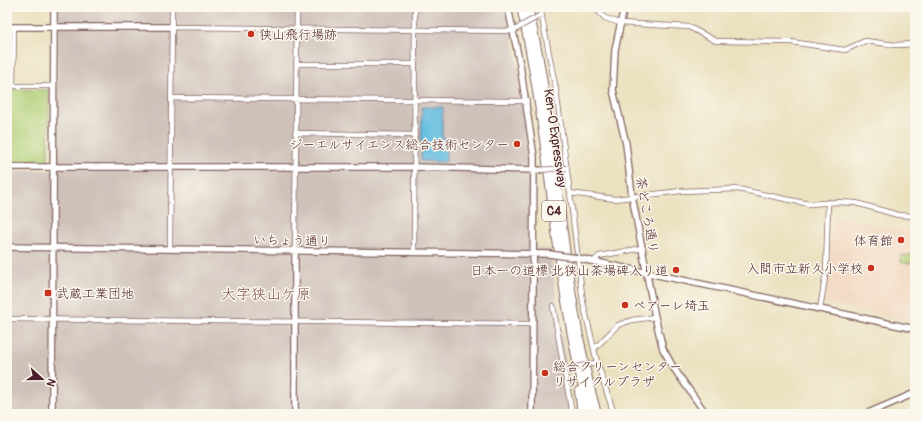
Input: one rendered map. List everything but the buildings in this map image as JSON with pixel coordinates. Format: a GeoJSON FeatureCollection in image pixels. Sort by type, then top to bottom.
{"type":"FeatureCollection","features":[{"type":"Feature","properties":{"kind":"highway","name":"Ken-O Expressway"},"geometry":{"type":"LineString","coordinates":[[521,7],[530,48],[543,124],[569,320],[580,375],[590,414]]}},
{"type":"Feature","properties":{"kind":"highway","name":"Ken-O Expressway"},"geometry":{"type":"LineString","coordinates":[[528,7],[544,87],[577,331],[596,414]]}},
{"type":"Feature","properties":{"kind":"highway"},"geometry":{"type":"LineString","coordinates":[[569,320],[582,414]]}},
{"type":"Feature","properties":{"kind":"highway"},"geometry":{"type":"LineString","coordinates":[[577,331],[594,397],[600,414]]}},
{"type":"Feature","properties":{"kind":"street"},"geometry":{"type":"LineString","coordinates":[[52,414],[54,7]]}},
{"type":"Feature","properties":{"kind":"street"},"geometry":{"type":"LineString","coordinates":[[170,250],[172,7]]}},
{"type":"Feature","properties":{"kind":"street"},"geometry":{"type":"LineString","coordinates":[[295,414],[294,322],[296,7]]}},
{"type":"Feature","properties":{"kind":"street"},"geometry":{"type":"LineString","coordinates":[[414,252],[415,7]]}},
{"type":"Feature","properties":{"kind":"street"},"geometry":{"type":"LineString","coordinates":[[508,7],[527,101],[537,170],[534,253],[532,414]]}},
{"type":"Feature","properties":{"kind":"street"},"geometry":{"type":"LineString","coordinates":[[540,7],[556,90],[568,168],[583,302],[596,362],[614,414]]}},
{"type":"Feature","properties":{"kind":"street"},"geometry":{"type":"LineString","coordinates":[[594,7],[602,16],[620,23],[689,27],[716,41],[791,42],[845,50],[865,41],[896,45],[915,44]]}},
{"type":"Feature","properties":{"kind":"street","name":"茶どころ通り"},"geometry":{"type":"LineString","coordinates":[[624,7],[615,50],[613,90],[626,144],[632,196],[648,272],[655,317],[661,342],[673,367],[706,414]]}},
{"type":"Feature","properties":{"kind":"street"},"geometry":{"type":"LineString","coordinates":[[7,27],[172,27],[514,31],[541,15]]}},
{"type":"Feature","properties":{"kind":"street"},"geometry":{"type":"LineString","coordinates":[[13,86],[14,27]]}},
{"type":"Feature","properties":{"kind":"street"},"geometry":{"type":"LineString","coordinates":[[296,64],[414,64]]}},
{"type":"Feature","properties":{"kind":"street"},"geometry":{"type":"LineString","coordinates":[[7,86],[54,86]]}},
{"type":"Feature","properties":{"kind":"street"},"geometry":{"type":"LineString","coordinates":[[171,98],[527,101]]}},
{"type":"Feature","properties":{"kind":"street"},"geometry":{"type":"LineString","coordinates":[[295,133],[414,135]]}},
{"type":"Feature","properties":{"kind":"street"},"geometry":{"type":"LineString","coordinates":[[7,167],[415,167],[537,170],[568,168]]}},
{"type":"Feature","properties":{"kind":"street"},"geometry":{"type":"LineString","coordinates":[[570,194],[615,199],[682,191],[738,189],[809,204],[828,202],[856,203],[898,215],[915,216]]}},
{"type":"Feature","properties":{"kind":"street"},"geometry":{"type":"LineString","coordinates":[[820,309],[826,272],[828,202]]}},
{"type":"Feature","properties":{"kind":"street","name":"いちょう通り"},"geometry":{"type":"LineString","coordinates":[[7,247],[548,254],[595,260],[915,329]]}},
{"type":"Feature","properties":{"kind":"street"},"geometry":{"type":"LineString","coordinates":[[595,260],[599,256],[643,248]]}},
{"type":"Feature","properties":{"kind":"street"},"geometry":{"type":"LineString","coordinates":[[554,306],[566,369],[572,414]]}},
{"type":"Feature","properties":{"kind":"street"},"geometry":{"type":"LineString","coordinates":[[594,349],[618,325],[632,320],[655,317]]}},
{"type":"Feature","properties":{"kind":"street"},"geometry":{"type":"LineString","coordinates":[[7,319],[533,324]]}},
{"type":"Feature","properties":{"kind":"street"},"geometry":{"type":"LineString","coordinates":[[566,369],[596,362]]}},
{"type":"Feature","properties":{"kind":"street"},"geometry":{"type":"LineString","coordinates":[[866,414],[915,393]]}},
{"type":"Feature","properties":{"kind":"shaded area","name":"武蔵工業団地"},"geometry":{"type":"Polygon","coordinates":[[[58,7],[506,7],[526,104],[534,171],[532,248],[550,249],[573,414],[7,414],[7,170],[56,170],[58,7]]]}},
{"type":"Feature","properties":{"kind":"shaded area","name":"入間市立新久小学校"},"geometry":{"type":"Polygon","coordinates":[[[834,217],[915,232],[915,323],[823,303],[834,217]]]}},
{"type":"Feature","properties":{"kind":"green space"},"geometry":{"type":"Polygon","coordinates":[[[7,89],[49,90],[48,164],[7,163],[7,89]]]}},
{"type":"Feature","properties":{"kind":"green space"},"geometry":{"type":"Polygon","coordinates":[[[901,255],[915,255],[915,263],[901,263],[901,255]]]}},
{"type":"Feature","properties":{"kind":"water"},"geometry":{"type":"Polygon","coordinates":[[[422,107],[443,107],[442,138],[446,138],[446,162],[421,161],[422,107]]]}},
{"type":"Feature","properties":{"kind":"place","name":"狭山飛行場跡"},"geometry":{"type":"Point","coordinates":[251,34]}},
{"type":"Feature","properties":{"kind":"place","name":"ジーエルサイエンス総合技術センター"},"geometry":{"type":"Point","coordinates":[517,144]}},
{"type":"Feature","properties":{"kind":"place","name":"体育館"},"geometry":{"type":"Point","coordinates":[901,240]}},
{"type":"Feature","properties":{"kind":"place","name":"入間市立新久小学校"},"geometry":{"type":"Point","coordinates":[871,268]}},
{"type":"Feature","properties":{"kind":"place","name":"日本一の道標 北狭山茶場碑入り道"},"geometry":{"type":"Point","coordinates":[676,270]}},
{"type":"Feature","properties":{"kind":"place","name":"武蔵工業団地"},"geometry":{"type":"Point","coordinates":[48,293]}},
{"type":"Feature","properties":{"kind":"place","name":"ペアーレ埼玉"},"geometry":{"type":"Point","coordinates":[625,305]}},
{"type":"Feature","properties":{"kind":"place","name":"総合クリーンセンター リサイクルプラザ"},"geometry":{"type":"Point","coordinates":[545,373]}},
{"type":"Feature","properties":{"kind":"district","name":"大字狭山ケ原"},"geometry":{"type":"Point","coordinates":[266,294]}}]}
